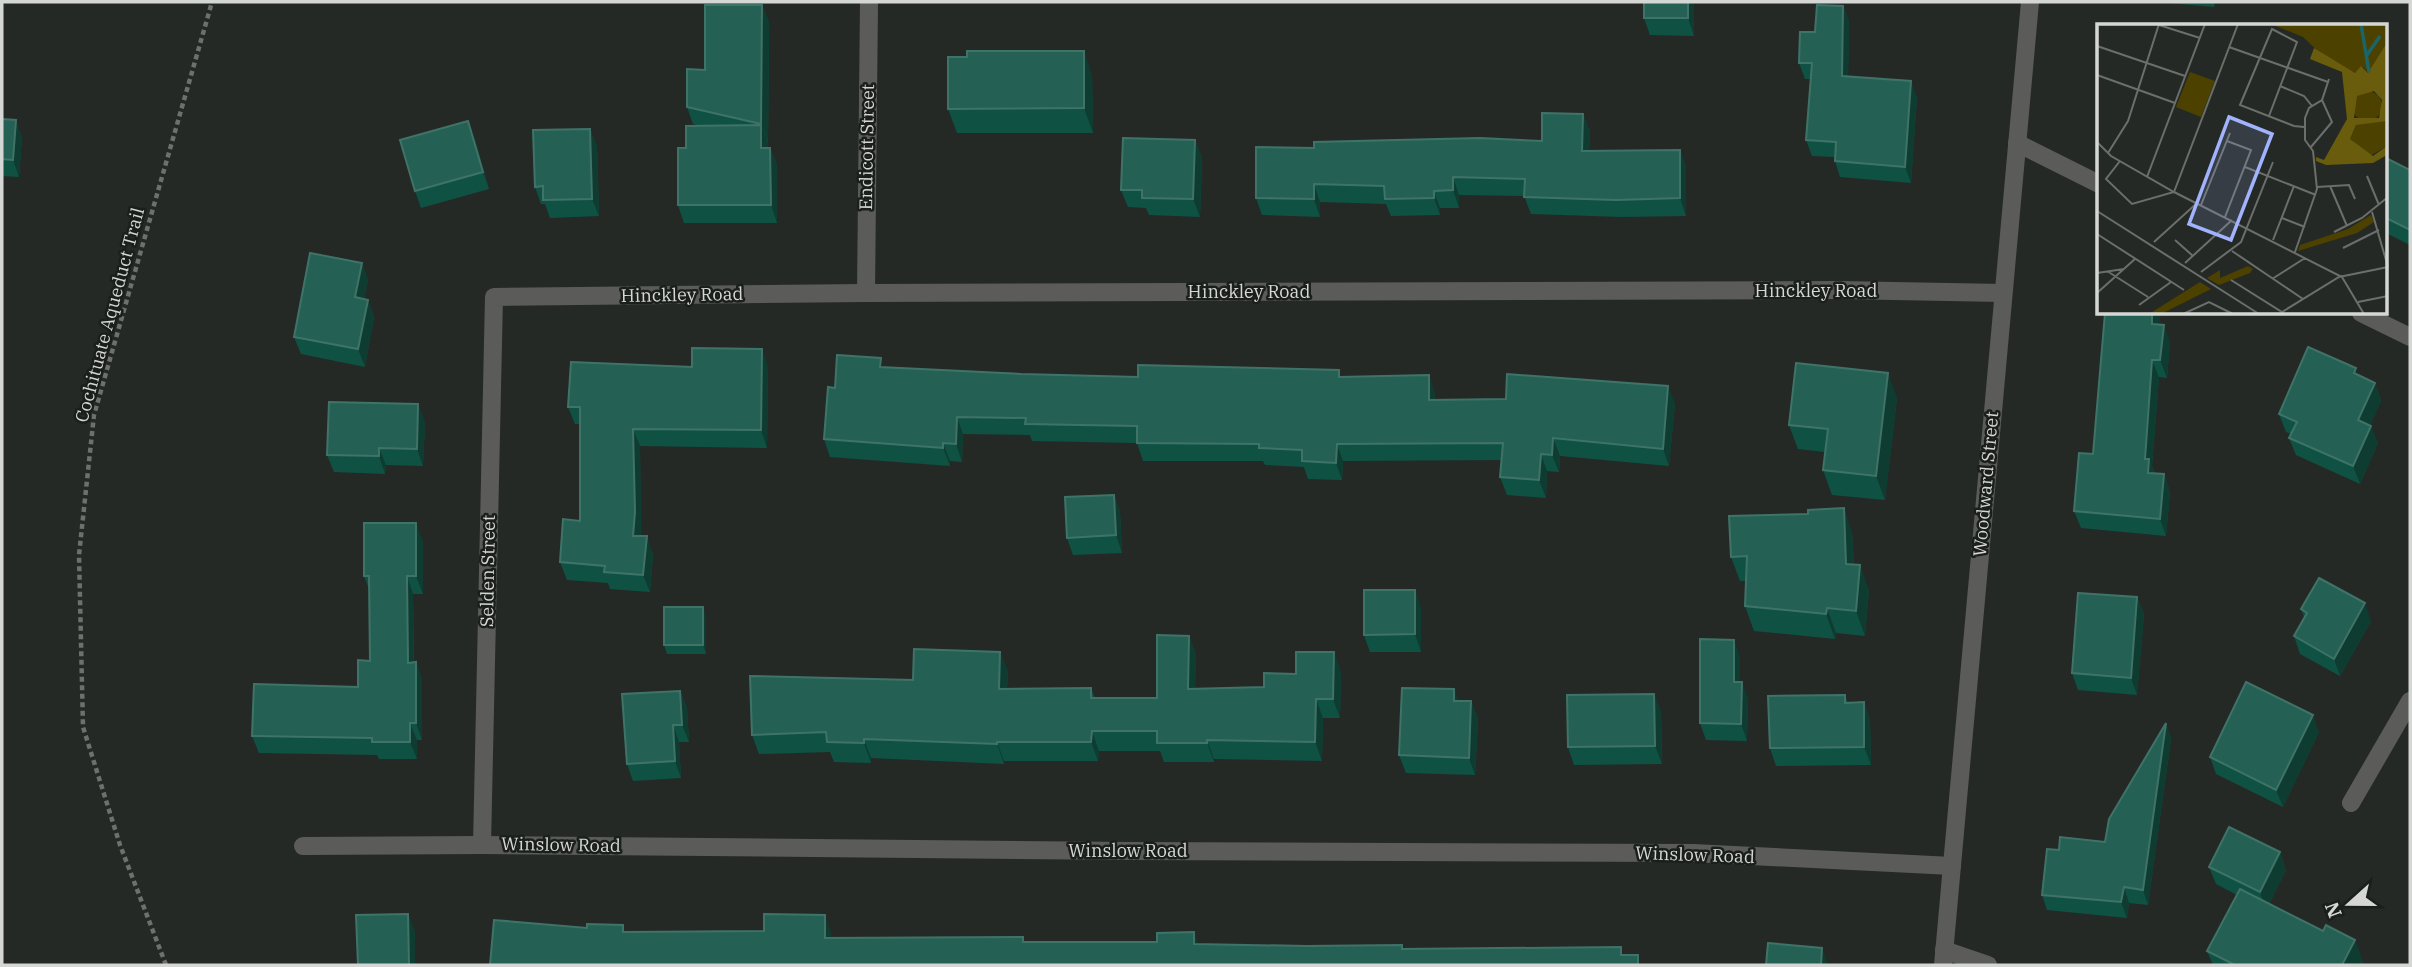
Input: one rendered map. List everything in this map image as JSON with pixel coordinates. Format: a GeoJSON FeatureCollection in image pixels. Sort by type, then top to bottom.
{"type":"FeatureCollection","features":[{"type":"Feature","properties":{"kind":"street","name":"Endicott Street"},"geometry":{"type":"LineString","coordinates":[[866,293],[869,2]]}},
{"type":"Feature","properties":{"kind":"street","name":"Woodward Street"},"geometry":{"type":"LineString","coordinates":[[1943,958],[2030,2]]}},
{"type":"Feature","properties":{"kind":"street"},"geometry":{"type":"LineString","coordinates":[[2017,143],[2097,183]]}},
{"type":"Feature","properties":{"kind":"street","name":"Hinckley Road"},"geometry":{"type":"LineString","coordinates":[[494,297],[1839,290],[2003,293]]}},
{"type":"Feature","properties":{"kind":"street","name":"Selden Street"},"geometry":{"type":"LineString","coordinates":[[482,845],[494,297]]}},
{"type":"Feature","properties":{"kind":"street"},"geometry":{"type":"LineString","coordinates":[[2365,315],[2410,337]]}},
{"type":"Feature","properties":{"kind":"street"},"geometry":{"type":"LineString","coordinates":[[2351,803],[2410,701]]}},
{"type":"Feature","properties":{"kind":"street","name":"Winslow Road"},"geometry":{"type":"LineString","coordinates":[[303,846],[1693,853],[1952,866]]}},
{"type":"Feature","properties":{"kind":"street"},"geometry":{"type":"LineString","coordinates":[[1943,958],[1988,965]]}},
{"type":"Feature","properties":{"kind":"path","name":"Cochituate Aqueduct Trail"},"geometry":{"type":"LineString","coordinates":[[166,965],[120,845],[83,727],[79,555],[94,415],[212,2]]}},
{"type":"Feature","properties":{"kind":"building"},"geometry":{"type":"Polygon","coordinates":[[[1644,2],[1688,2],[1688,18],[1644,18],[1644,2]]]}},
{"type":"Feature","properties":{"kind":"building"},"geometry":{"type":"Polygon","coordinates":[[[705,5],[762,5],[761,124],[687,107],[687,69],[705,70],[705,5]]]}},
{"type":"Feature","properties":{"kind":"building"},"geometry":{"type":"Polygon","coordinates":[[[1817,5],[1843,6],[1842,76],[1911,81],[1905,167],[1835,161],[1836,142],[1806,140],[1812,63],[1799,63],[1800,32],[1815,32],[1817,5]]]}},
{"type":"Feature","properties":{"kind":"building"},"geometry":{"type":"Polygon","coordinates":[[[967,51],[1084,51],[1084,108],[948,109],[948,57],[967,57],[967,51]]]}},
{"type":"Feature","properties":{"kind":"building"},"geometry":{"type":"Polygon","coordinates":[[[1542,113],[1583,114],[1582,151],[1680,150],[1680,198],[1616,200],[1524,197],[1525,179],[1453,177],[1453,190],[1434,191],[1434,198],[1385,199],[1384,186],[1314,184],[1314,199],[1256,198],[1256,147],[1314,148],[1314,142],[1480,138],[1542,141],[1542,113]]]}},
{"type":"Feature","properties":{"kind":"building"},"geometry":{"type":"Polygon","coordinates":[[[2,119],[16,120],[13,160],[2,159],[2,119]]]}},
{"type":"Feature","properties":{"kind":"building"},"geometry":{"type":"Polygon","coordinates":[[[468,121],[483,172],[415,191],[400,140],[468,121]]]}},
{"type":"Feature","properties":{"kind":"building"},"geometry":{"type":"Polygon","coordinates":[[[761,125],[761,148],[770,148],[771,205],[678,205],[678,148],[686,148],[686,126],[761,125]]]}},
{"type":"Feature","properties":{"kind":"building"},"geometry":{"type":"Polygon","coordinates":[[[590,129],[592,199],[543,200],[543,186],[535,187],[533,130],[590,129]]]}},
{"type":"Feature","properties":{"kind":"building"},"geometry":{"type":"Polygon","coordinates":[[[1123,138],[1195,140],[1193,199],[1142,198],[1142,190],[1121,190],[1123,138]]]}},
{"type":"Feature","properties":{"kind":"building"},"geometry":{"type":"Polygon","coordinates":[[[2388,159],[2410,170],[2410,230],[2388,219],[2388,159]]]}},
{"type":"Feature","properties":{"kind":"building"},"geometry":{"type":"Polygon","coordinates":[[[310,253],[362,263],[355,297],[368,300],[358,349],[294,337],[310,253]]]}},
{"type":"Feature","properties":{"kind":"building"},"geometry":{"type":"Polygon","coordinates":[[[2105,315],[2152,315],[2152,324],[2164,325],[2160,360],[2152,360],[2145,459],[2149,459],[2148,473],[2164,474],[2160,519],[2074,511],[2079,453],[2093,454],[2105,315]]]}},
{"type":"Feature","properties":{"kind":"building"},"geometry":{"type":"Polygon","coordinates":[[[2308,347],[2356,368],[2354,373],[2375,383],[2358,420],[2371,426],[2353,466],[2289,438],[2297,422],[2279,414],[2308,347]]]}},
{"type":"Feature","properties":{"kind":"building"},"geometry":{"type":"Polygon","coordinates":[[[692,348],[762,349],[761,430],[633,429],[633,536],[647,536],[643,575],[604,572],[605,566],[560,562],[563,519],[580,521],[580,407],[568,407],[571,362],[692,367],[692,348]]]}},
{"type":"Feature","properties":{"kind":"building"},"geometry":{"type":"Polygon","coordinates":[[[837,355],[881,358],[880,367],[1021,374],[1138,377],[1138,365],[1339,370],[1339,377],[1429,375],[1429,400],[1506,399],[1507,374],[1668,386],[1663,449],[1553,438],[1552,455],[1541,454],[1539,480],[1500,477],[1503,443],[1337,444],[1336,463],[1302,461],[1302,450],[1259,448],[1259,444],[1137,443],[1137,426],[1025,424],[1026,418],[957,417],[956,444],[943,443],[943,448],[824,439],[828,387],[835,388],[837,355]]]}},
{"type":"Feature","properties":{"kind":"building"},"geometry":{"type":"Polygon","coordinates":[[[1796,363],[1888,373],[1876,476],[1823,470],[1828,429],[1789,425],[1796,363]]]}},
{"type":"Feature","properties":{"kind":"building"},"geometry":{"type":"Polygon","coordinates":[[[329,402],[418,404],[417,449],[379,448],[379,456],[327,455],[329,402]]]}},
{"type":"Feature","properties":{"kind":"building"},"geometry":{"type":"Polygon","coordinates":[[[1114,495],[1116,535],[1067,538],[1065,497],[1114,495]]]}},
{"type":"Feature","properties":{"kind":"building"},"geometry":{"type":"Polygon","coordinates":[[[1844,508],[1846,564],[1860,565],[1856,611],[1827,608],[1826,614],[1745,606],[1747,556],[1731,557],[1729,516],[1808,514],[1808,510],[1844,508]]]}},
{"type":"Feature","properties":{"kind":"building"},"geometry":{"type":"Polygon","coordinates":[[[364,523],[416,523],[416,576],[407,576],[408,663],[416,662],[416,723],[410,723],[410,742],[372,742],[372,738],[252,736],[254,684],[358,687],[358,660],[370,661],[369,576],[364,576],[364,523]]]}},
{"type":"Feature","properties":{"kind":"building"},"geometry":{"type":"Polygon","coordinates":[[[2319,578],[2365,603],[2334,659],[2294,636],[2307,613],[2301,609],[2319,578]]]}},
{"type":"Feature","properties":{"kind":"building"},"geometry":{"type":"Polygon","coordinates":[[[1364,590],[1415,590],[1415,634],[1364,635],[1364,590]]]}},
{"type":"Feature","properties":{"kind":"building"},"geometry":{"type":"Polygon","coordinates":[[[2078,593],[2137,597],[2131,678],[2072,673],[2078,593]]]}},
{"type":"Feature","properties":{"kind":"building"},"geometry":{"type":"Polygon","coordinates":[[[664,607],[703,607],[703,645],[664,645],[664,607]]]}},
{"type":"Feature","properties":{"kind":"building"},"geometry":{"type":"Polygon","coordinates":[[[1157,635],[1189,636],[1188,689],[1264,687],[1264,673],[1296,674],[1296,652],[1334,652],[1333,699],[1316,699],[1315,742],[1207,740],[1207,743],[1157,743],[1157,731],[1092,731],[1091,742],[997,744],[864,739],[864,743],[827,742],[826,732],[752,735],[750,676],[913,680],[914,649],[1000,652],[999,689],[1091,688],[1091,698],[1157,698],[1157,635]]]}},
{"type":"Feature","properties":{"kind":"building"},"geometry":{"type":"Polygon","coordinates":[[[1700,639],[1734,640],[1734,682],[1742,682],[1741,724],[1700,723],[1700,639]]]}},
{"type":"Feature","properties":{"kind":"building"},"geometry":{"type":"Polygon","coordinates":[[[2246,682],[2313,715],[2276,790],[2210,757],[2246,682]]]}},
{"type":"Feature","properties":{"kind":"building"},"geometry":{"type":"Polygon","coordinates":[[[1402,688],[1454,689],[1454,701],[1471,701],[1469,758],[1399,755],[1402,688]]]}},
{"type":"Feature","properties":{"kind":"building"},"geometry":{"type":"Polygon","coordinates":[[[680,691],[682,725],[673,725],[675,761],[627,764],[622,694],[680,691]]]}},
{"type":"Feature","properties":{"kind":"building"},"geometry":{"type":"Polygon","coordinates":[[[1654,694],[1655,746],[1568,747],[1567,695],[1654,694]]]}},
{"type":"Feature","properties":{"kind":"building"},"geometry":{"type":"Polygon","coordinates":[[[1845,695],[1845,703],[1864,702],[1864,747],[1770,748],[1768,696],[1845,695]]]}},
{"type":"Feature","properties":{"kind":"building"},"geometry":{"type":"Polygon","coordinates":[[[2166,723],[2143,890],[2124,887],[2121,902],[2042,895],[2047,849],[2059,850],[2060,837],[2105,842],[2109,819],[2166,723]]]}},
{"type":"Feature","properties":{"kind":"building"},"geometry":{"type":"Polygon","coordinates":[[[2229,827],[2280,852],[2260,892],[2209,867],[2229,827]]]}},
{"type":"Feature","properties":{"kind":"building"},"geometry":{"type":"Polygon","coordinates":[[[2240,889],[2323,931],[2326,925],[2355,940],[2342,965],[2235,965],[2207,951],[2240,889]]]}},
{"type":"Feature","properties":{"kind":"building"},"geometry":{"type":"Polygon","coordinates":[[[408,914],[409,965],[358,965],[356,915],[408,914]]]}},
{"type":"Feature","properties":{"kind":"building"},"geometry":{"type":"Polygon","coordinates":[[[764,914],[825,915],[825,938],[1023,937],[1023,942],[1157,942],[1157,933],[1194,932],[1194,944],[1402,945],[1402,949],[1621,947],[1621,955],[1638,955],[1638,965],[490,965],[494,920],[587,928],[587,924],[623,925],[623,932],[764,931],[764,914]]]}},
{"type":"Feature","properties":{"kind":"building"},"geometry":{"type":"Polygon","coordinates":[[[1768,943],[1822,948],[1821,965],[1766,965],[1768,943]]]}}]}
